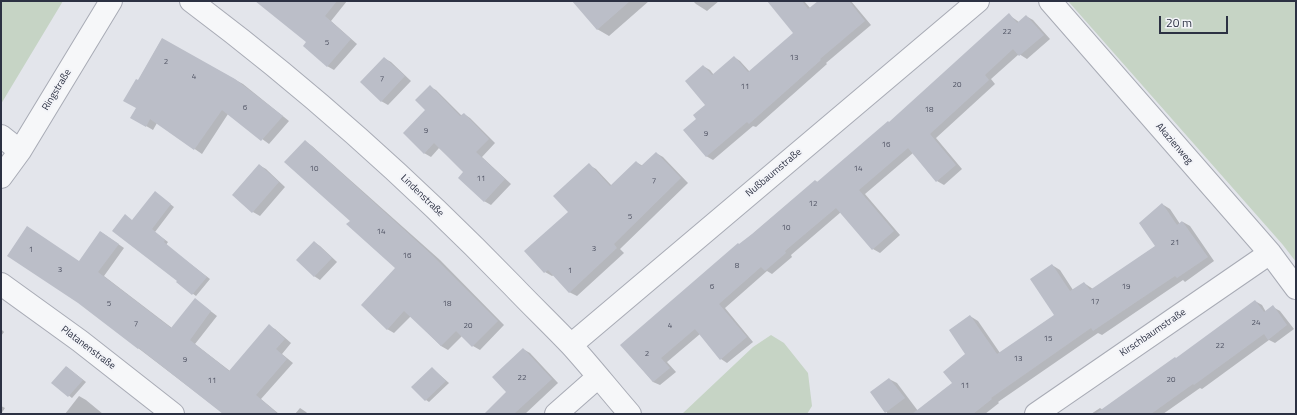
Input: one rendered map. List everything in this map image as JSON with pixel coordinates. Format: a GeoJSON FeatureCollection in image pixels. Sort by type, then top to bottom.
{"type":"FeatureCollection","features":[{"type":"Feature","properties":{"kind":"street","name":"Ringstraße"},"geometry":{"type":"LineString","coordinates":[[1,177],[20,151],[111,1]]}},
{"type":"Feature","properties":{"kind":"street","name":"Lindenstraße"},"geometry":{"type":"LineString","coordinates":[[191,1],[234,33],[294,82],[391,166],[477,249],[571,345],[630,414]]}},
{"type":"Feature","properties":{"kind":"street","name":"Nußbaumstraße"},"geometry":{"type":"LineString","coordinates":[[571,345],[978,1]]}},
{"type":"Feature","properties":{"kind":"street","name":"Akazienweg"},"geometry":{"type":"LineString","coordinates":[[1050,1],[1270,253],[1296,288]]}},
{"type":"Feature","properties":{"kind":"street"},"geometry":{"type":"LineString","coordinates":[[1,136],[20,151]]}},
{"type":"Feature","properties":{"kind":"street","name":"Kirschbaumstraße"},"geometry":{"type":"LineString","coordinates":[[1036,414],[1270,253]]}},
{"type":"Feature","properties":{"kind":"street","name":"Platanenstraße"},"geometry":{"type":"LineString","coordinates":[[1,284],[80,341],[166,412]]}},
{"type":"Feature","properties":{"kind":"street"},"geometry":{"type":"LineString","coordinates":[[556,414],[598,377]]}},
{"type":"Feature","properties":{"kind":"green space"},"geometry":{"type":"Polygon","coordinates":[[[1,1],[63,1],[1,104],[1,1]]]}},
{"type":"Feature","properties":{"kind":"green space"},"geometry":{"type":"Polygon","coordinates":[[[1068,1],[1296,1],[1296,262],[1283,245],[1068,1]]]}},
{"type":"Feature","properties":{"kind":"green space"},"geometry":{"type":"Polygon","coordinates":[[[771,335],[784,343],[808,373],[812,406],[807,414],[682,414],[753,347],[771,335]]]}},
{"type":"Feature","properties":{"kind":"building"},"geometry":{"type":"Polygon","coordinates":[[[255,1],[337,1],[325,16],[351,39],[327,67],[303,46],[306,42],[255,1]]]}},
{"type":"Feature","properties":{"kind":"building"},"geometry":{"type":"Polygon","coordinates":[[[572,1],[630,1],[597,30],[572,1]]]}},
{"type":"Feature","properties":{"kind":"building"},"geometry":{"type":"Polygon","coordinates":[[[767,1],[802,1],[808,9],[818,1],[849,1],[865,21],[820,59],[821,60],[749,124],[747,122],[706,157],[683,130],[696,119],[693,115],[705,105],[685,81],[703,65],[712,75],[734,56],[748,72],[793,33],[767,1]]]}},
{"type":"Feature","properties":{"kind":"building"},"geometry":{"type":"Polygon","coordinates":[[[1009,13],[1017,23],[1026,15],[1044,35],[1019,56],[1013,49],[985,75],[989,80],[930,134],[956,165],[936,182],[908,148],[859,190],[894,231],[872,250],[836,208],[785,251],[786,253],[765,271],[761,267],[719,304],[747,337],[720,360],[695,329],[661,358],[670,368],[653,382],[620,345],[738,243],[739,244],[752,234],[815,180],[817,182],[888,121],[889,122],[1009,13]]]}},
{"type":"Feature","properties":{"kind":"building"},"geometry":{"type":"Polygon","coordinates":[[[162,38],[235,79],[283,116],[261,141],[222,110],[194,150],[150,119],[146,127],[130,118],[136,108],[123,101],[136,79],[138,80],[162,38]]]}},
{"type":"Feature","properties":{"kind":"building"},"geometry":{"type":"Polygon","coordinates":[[[384,57],[405,76],[381,102],[360,82],[384,57]]]}},
{"type":"Feature","properties":{"kind":"building"},"geometry":{"type":"Polygon","coordinates":[[[430,85],[460,116],[464,113],[489,139],[476,152],[505,179],[484,202],[458,178],[463,172],[434,143],[424,154],[403,133],[425,110],[415,100],[430,85]]]}},
{"type":"Feature","properties":{"kind":"building"},"geometry":{"type":"Polygon","coordinates":[[[305,140],[432,255],[498,321],[472,347],[456,331],[441,346],[404,311],[387,330],[361,305],[395,268],[346,224],[350,221],[284,162],[305,140]]]}},
{"type":"Feature","properties":{"kind":"building"},"geometry":{"type":"Polygon","coordinates":[[[656,152],[681,178],[614,244],[617,248],[569,293],[548,270],[544,273],[524,251],[568,212],[553,196],[589,163],[610,186],[636,161],[641,166],[656,152]]]}},
{"type":"Feature","properties":{"kind":"building"},"geometry":{"type":"Polygon","coordinates":[[[259,164],[279,182],[252,213],[232,195],[259,164]]]}},
{"type":"Feature","properties":{"kind":"building"},"geometry":{"type":"Polygon","coordinates":[[[155,191],[171,204],[152,229],[165,240],[164,242],[207,277],[192,295],[176,282],[177,281],[112,231],[125,214],[132,220],[155,191]]]}},
{"type":"Feature","properties":{"kind":"building"},"geometry":{"type":"Polygon","coordinates":[[[1162,203],[1177,225],[1182,221],[1208,257],[1177,278],[1175,276],[1093,331],[1091,328],[991,398],[992,399],[973,414],[912,414],[952,383],[943,372],[965,354],[949,330],[970,315],[997,354],[1054,315],[1030,279],[1052,264],[1070,291],[1084,282],[1090,290],[1155,246],[1139,223],[1162,203]]]}},
{"type":"Feature","properties":{"kind":"building"},"geometry":{"type":"Polygon","coordinates":[[[27,226],[79,261],[100,231],[119,244],[98,272],[171,328],[195,298],[211,311],[190,340],[229,371],[269,324],[285,339],[276,349],[287,359],[256,395],[278,414],[223,414],[139,348],[138,349],[78,303],[7,256],[27,226]]]}},
{"type":"Feature","properties":{"kind":"building"},"geometry":{"type":"Polygon","coordinates":[[[314,241],[332,258],[314,277],[296,260],[314,241]]]}},
{"type":"Feature","properties":{"kind":"building"},"geometry":{"type":"Polygon","coordinates":[[[1255,300],[1264,312],[1273,305],[1287,325],[1268,340],[1264,334],[1151,414],[1095,414],[1175,357],[1176,358],[1255,300]]]}},
{"type":"Feature","properties":{"kind":"building"},"geometry":{"type":"Polygon","coordinates":[[[523,348],[552,379],[514,414],[484,414],[506,392],[492,377],[523,348]]]}},
{"type":"Feature","properties":{"kind":"building"},"geometry":{"type":"Polygon","coordinates":[[[66,366],[83,380],[68,397],[51,383],[66,366]]]}},
{"type":"Feature","properties":{"kind":"building"},"geometry":{"type":"Polygon","coordinates":[[[432,367],[446,381],[425,401],[411,387],[432,367]]]}},
{"type":"Feature","properties":{"kind":"building"},"geometry":{"type":"Polygon","coordinates":[[[889,378],[905,398],[885,413],[870,392],[889,378]]]}}]}
